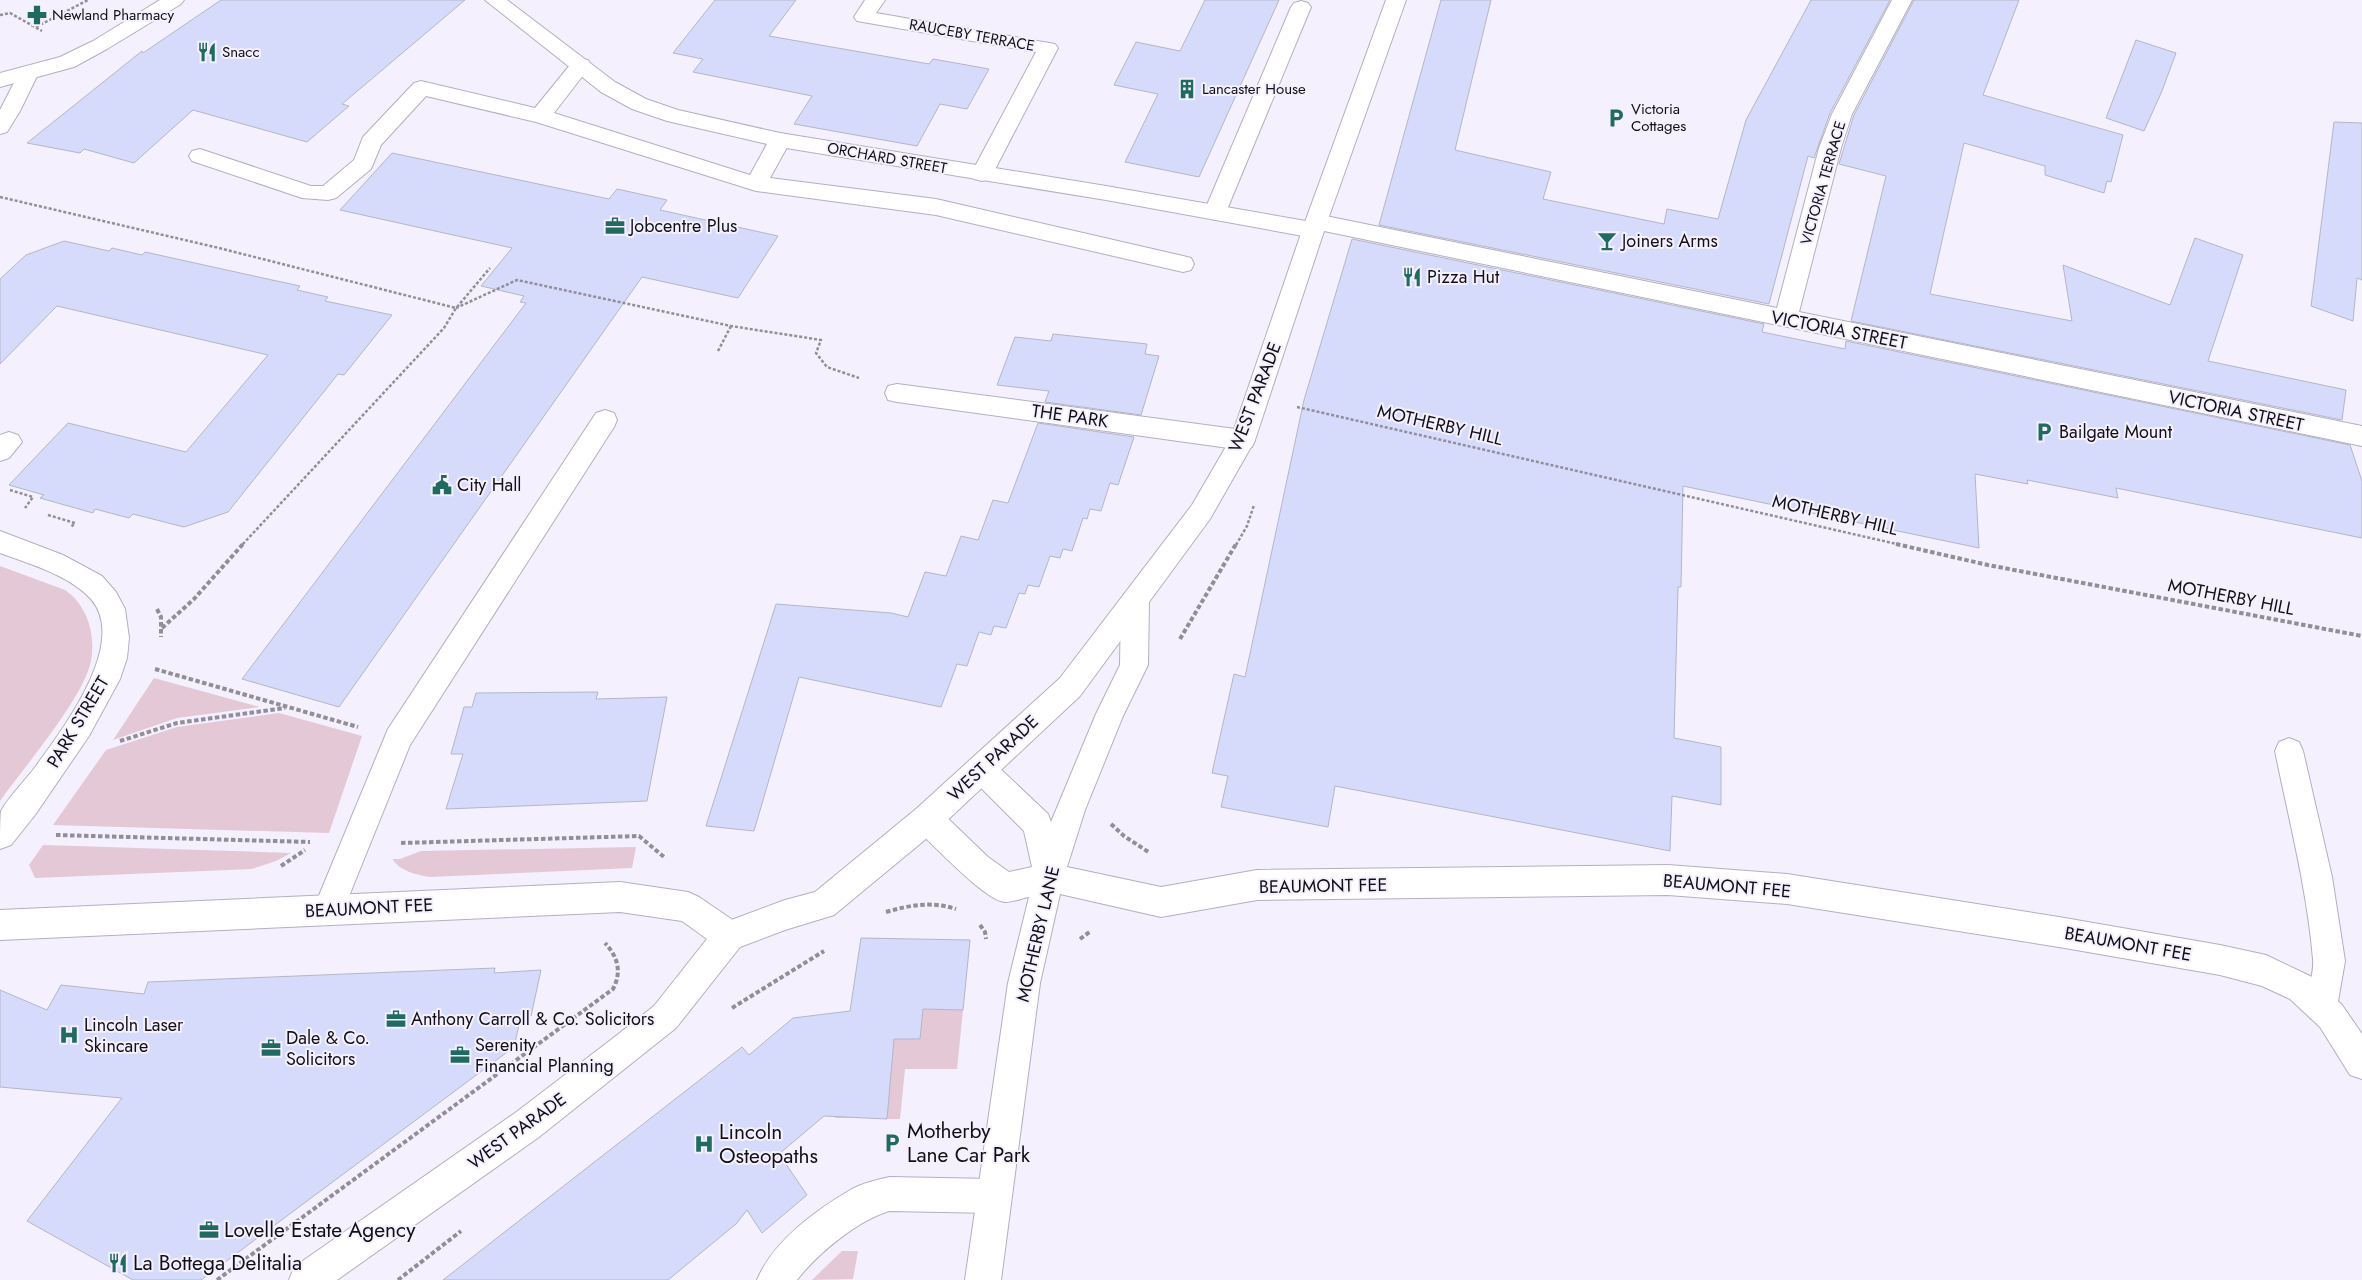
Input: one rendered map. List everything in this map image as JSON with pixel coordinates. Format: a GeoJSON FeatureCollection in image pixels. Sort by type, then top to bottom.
{"type":"FeatureCollection","features":[{"type":"Feature","properties":{"kind":"street"},"geometry":{"type":"LineString","coordinates":[[0,80],[28,74],[75,58],[174,0]]}},
{"type":"Feature","properties":{"kind":"street","name":"ORCHARD STREET"},"geometry":{"type":"LineString","coordinates":[[495,0],[608,87],[639,104],[690,120],[780,140],[1215,212],[1315,226]]}},
{"type":"Feature","properties":{"kind":"street","name":"RAUCEBY TERRACE"},"geometry":{"type":"LineString","coordinates":[[875,0],[864,16],[1048,48],[982,174]]}},
{"type":"Feature","properties":{"kind":"street","name":"WEST PARADE"},"geometry":{"type":"LineString","coordinates":[[307,1280],[527,1125],[624,1051],[665,1017],[729,936],[785,915],[823,905],[927,819],[1070,687],[1201,512],[1243,440],[1315,226],[1396,0]]}},
{"type":"Feature","properties":{"kind":"street","name":"VICTORIA TERRACE"},"geometry":{"type":"LineString","coordinates":[[1786,319],[1830,148],[1842,114],[1902,0]]}},
{"type":"Feature","properties":{"kind":"street"},"geometry":{"type":"LineString","coordinates":[[1215,212],[1301,8]]}},
{"type":"Feature","properties":{"kind":"street"},"geometry":{"type":"LineString","coordinates":[[540,116],[581,65]]}},
{"type":"Feature","properties":{"kind":"street"},"geometry":{"type":"LineString","coordinates":[[0,127],[28,74]]}},
{"type":"Feature","properties":{"kind":"street"},"geometry":{"type":"LineString","coordinates":[[200,156],[310,193],[328,193],[363,164],[371,142],[421,88],[540,116],[756,184],[936,207],[1183,264]]}},
{"type":"Feature","properties":{"kind":"street"},"geometry":{"type":"LineString","coordinates":[[756,184],[780,140]]}},
{"type":"Feature","properties":{"kind":"street","name":"VICTORIA STREET"},"geometry":{"type":"LineString","coordinates":[[1315,226],[2362,436]]}},
{"type":"Feature","properties":{"kind":"street","name":"THE PARK"},"geometry":{"type":"LineString","coordinates":[[897,393],[1243,440]]}},
{"type":"Feature","properties":{"kind":"street"},"geometry":{"type":"LineString","coordinates":[[328,910],[398,738],[605,420]]}},
{"type":"Feature","properties":{"kind":"street","name":"PARK STREET"},"geometry":{"type":"LineString","coordinates":[[0,542],[73,572],[93,583],[102,593],[115,617],[116,629],[115,647],[110,669],[96,698],[71,740],[19,812],[0,834]]}},
{"type":"Feature","properties":{"kind":"street","name":"MOTHERBY LANE"},"geometry":{"type":"LineString","coordinates":[[983,1280],[993,1196],[1024,983],[1049,877],[1070,810],[1110,714],[1134,665],[1135,601]]}},
{"type":"Feature","properties":{"kind":"street"},"geometry":{"type":"LineString","coordinates":[[2289,751],[2317,877],[2328,961],[2321,1008]]}},
{"type":"Feature","properties":{"kind":"street"},"geometry":{"type":"LineString","coordinates":[[981,769],[1038,824],[1049,877]]}},
{"type":"Feature","properties":{"kind":"street","name":"BEAUMONT FEE"},"geometry":{"type":"LineString","coordinates":[[927,819],[977,867],[1005,888],[1049,877],[1161,902],[1257,885],[1668,880],[1787,889],[2059,932],[2220,960],[2266,971],[2300,988],[2331,1016],[2362,1063]]}},
{"type":"Feature","properties":{"kind":"street","name":"BEAUMONT FEE"},"geometry":{"type":"LineString","coordinates":[[0,925],[620,897],[688,907],[729,936]]}},
{"type":"Feature","properties":{"kind":"street"},"geometry":{"type":"LineString","coordinates":[[775,1280],[792,1258],[827,1227],[865,1201],[889,1194],[993,1196]]}},
{"type":"Feature","properties":{"kind":"path"},"geometry":{"type":"LineString","coordinates":[[36,27],[88,0]]}},
{"type":"Feature","properties":{"kind":"path"},"geometry":{"type":"LineString","coordinates":[[0,15],[10,13],[49,35]]}},
{"type":"Feature","properties":{"kind":"path"},"geometry":{"type":"LineString","coordinates":[[0,197],[218,248],[456,308],[517,280],[731,326],[821,340],[816,353],[827,367],[897,393]]}},
{"type":"Feature","properties":{"kind":"path"},"geometry":{"type":"LineString","coordinates":[[162,628],[200,593],[298,482],[444,328],[456,308],[490,268]]}},
{"type":"Feature","properties":{"kind":"path"},"geometry":{"type":"LineString","coordinates":[[718,351],[731,326]]}},
{"type":"Feature","properties":{"kind":"path","name":"MOTHERBY HILL"},"geometry":{"type":"LineString","coordinates":[[1304,409],[1988,565],[2362,636]]}},
{"type":"Feature","properties":{"kind":"path"},"geometry":{"type":"LineString","coordinates":[[16,492],[34,497],[24,508],[32,510]]}},
{"type":"Feature","properties":{"kind":"path"},"geometry":{"type":"LineString","coordinates":[[1178,643],[1246,526],[1256,501]]}},
{"type":"Feature","properties":{"kind":"path"},"geometry":{"type":"LineString","coordinates":[[41,513],[75,523],[66,532]]}},
{"type":"Feature","properties":{"kind":"path"},"geometry":{"type":"LineString","coordinates":[[154,604],[160,617],[162,628],[160,640]]}},
{"type":"Feature","properties":{"kind":"path"},"geometry":{"type":"LineString","coordinates":[[153,668],[366,730]]}},
{"type":"Feature","properties":{"kind":"path"},"geometry":{"type":"LineString","coordinates":[[118,742],[177,722],[288,708]]}},
{"type":"Feature","properties":{"kind":"path"},"geometry":{"type":"LineString","coordinates":[[1110,822],[1124,836],[1158,855]]}},
{"type":"Feature","properties":{"kind":"path"},"geometry":{"type":"LineString","coordinates":[[278,868],[294,859],[312,842]]}},
{"type":"Feature","properties":{"kind":"path"},"geometry":{"type":"LineString","coordinates":[[878,915],[917,905],[935,904],[961,911]]}},
{"type":"Feature","properties":{"kind":"path"},"geometry":{"type":"LineString","coordinates":[[978,922],[985,932],[987,945]]}},
{"type":"Feature","properties":{"kind":"path"},"geometry":{"type":"LineString","coordinates":[[730,1009],[826,950]]}},
{"type":"Feature","properties":{"kind":"path"},"geometry":{"type":"LineString","coordinates":[[217,1280],[613,989],[618,982]]}},
{"type":"Feature","properties":{"kind":"path"},"geometry":{"type":"LineString","coordinates":[[398,1280],[468,1226]]}},
{"type":"Feature","properties":{"kind":"shaded area"},"geometry":{"type":"Polygon","coordinates":[[[0,566],[65,590],[73,596],[88,621],[91,631],[92,651],[86,677],[77,694],[52,732],[0,801],[0,566]]]}},
{"type":"Feature","properties":{"kind":"shaded area"},"geometry":{"type":"Polygon","coordinates":[[[154,678],[260,707],[177,718],[113,740],[154,678]]]}},
{"type":"Feature","properties":{"kind":"shaded area"},"geometry":{"type":"Polygon","coordinates":[[[279,713],[362,736],[329,833],[53,825],[106,750],[177,727],[279,713]]]}},
{"type":"Feature","properties":{"kind":"shaded area"},"geometry":{"type":"Polygon","coordinates":[[[43,845],[291,853],[276,861],[252,869],[35,878],[29,865],[43,845]]]}},
{"type":"Feature","properties":{"kind":"shaded area"},"geometry":{"type":"Polygon","coordinates":[[[636,847],[632,868],[430,877],[404,870],[392,859],[400,859],[421,851],[636,847]]]}},
{"type":"Feature","properties":{"kind":"shaded area"},"geometry":{"type":"Polygon","coordinates":[[[923,1009],[963,1010],[957,1069],[905,1069],[900,1119],[887,1119],[888,1102],[873,1118],[835,1118],[845,1047],[883,1038],[919,1039],[923,1009]]]}},
{"type":"Feature","properties":{"kind":"shaded area"},"geometry":{"type":"Polygon","coordinates":[[[842,1251],[858,1251],[853,1279],[812,1280],[842,1251]]]}},
{"type":"Feature","properties":{"kind":"building"},"geometry":{"type":"Polygon","coordinates":[[[221,0],[465,0],[342,104],[349,106],[307,142],[193,110],[134,163],[84,149],[80,153],[27,143],[142,51],[143,53],[221,0]]]}},
{"type":"Feature","properties":{"kind":"building"},"geometry":{"type":"Polygon","coordinates":[[[715,0],[796,0],[769,36],[929,64],[933,59],[989,69],[967,109],[940,104],[917,146],[794,124],[812,96],[693,72],[703,59],[673,53],[715,0]]]}},
{"type":"Feature","properties":{"kind":"building","name":"Lancaster House"},"geometry":{"type":"Polygon","coordinates":[[[1205,0],[1279,0],[1199,177],[1125,162],[1158,94],[1114,85],[1136,42],[1180,51],[1205,0]]]}},
{"type":"Feature","properties":{"kind":"building"},"geometry":{"type":"Polygon","coordinates":[[[1441,0],[1491,0],[1455,150],[1551,172],[1543,199],[1664,224],[1667,209],[1718,219],[1746,120],[1811,0],[1890,0],[1830,113],[1814,158],[1808,156],[1769,304],[1379,225],[1441,0]]]}},
{"type":"Feature","properties":{"kind":"building"},"geometry":{"type":"Polygon","coordinates":[[[1914,0],[2019,0],[1983,95],[2123,135],[2111,182],[2107,181],[2104,193],[2045,175],[2045,166],[1964,143],[1930,294],[2072,321],[2063,265],[2170,305],[2195,238],[2243,255],[2208,361],[2346,390],[2342,420],[1851,321],[1886,176],[1839,164],[1854,115],[1914,0]]]}},
{"type":"Feature","properties":{"kind":"building"},"geometry":{"type":"Polygon","coordinates":[[[2136,40],[2176,53],[2144,131],[2106,118],[2136,40]]]}},
{"type":"Feature","properties":{"kind":"building"},"geometry":{"type":"Polygon","coordinates":[[[2334,122],[2362,123],[2362,280],[2357,278],[2353,321],[2311,306],[2334,122]]]}},
{"type":"Feature","properties":{"kind":"building","name":"City Hall"},"geometry":{"type":"Polygon","coordinates":[[[392,153],[609,199],[617,189],[667,200],[660,210],[778,236],[738,298],[642,277],[339,707],[242,679],[526,303],[520,302],[524,296],[481,286],[512,248],[340,210],[392,153]]]}},
{"type":"Feature","properties":{"kind":"building"},"geometry":{"type":"Polygon","coordinates":[[[1352,239],[1764,324],[1762,332],[1845,349],[1846,341],[2350,445],[2362,481],[2362,538],[2116,488],[2118,498],[2027,480],[2028,484],[1975,474],[1979,548],[1683,486],[1681,587],[1678,587],[1674,738],[1721,747],[1721,805],[1672,796],[1670,851],[1335,786],[1328,827],[1221,807],[1228,776],[1212,773],[1234,674],[1245,677],[1304,400],[1352,239]]]}},
{"type":"Feature","properties":{"kind":"building"},"geometry":{"type":"Polygon","coordinates":[[[64,241],[109,251],[112,248],[142,255],[145,252],[300,286],[297,290],[328,297],[325,301],[392,315],[344,375],[338,374],[228,512],[184,527],[133,514],[129,518],[95,509],[93,513],[40,498],[44,495],[9,485],[68,423],[186,452],[268,355],[57,306],[0,364],[0,279],[26,255],[64,241]]]}},
{"type":"Feature","properties":{"kind":"building"},"geometry":{"type":"Polygon","coordinates":[[[1053,334],[1147,344],[1145,354],[1159,356],[1141,415],[1045,402],[1049,391],[997,385],[1015,337],[1051,341],[1053,334]]]}},
{"type":"Feature","properties":{"kind":"building"},"geometry":{"type":"Polygon","coordinates":[[[1038,423],[1134,437],[1118,485],[1110,483],[1101,511],[1090,509],[1087,519],[1083,518],[1072,551],[1063,549],[1060,558],[1050,556],[1039,587],[1028,585],[1025,594],[1019,593],[1006,628],[994,626],[991,635],[979,632],[967,666],[957,664],[941,707],[799,677],[754,831],[706,826],[776,604],[891,613],[908,617],[925,572],[946,576],[961,536],[978,540],[993,500],[1008,503],[1038,423]]]}},
{"type":"Feature","properties":{"kind":"building"},"geometry":{"type":"Polygon","coordinates":[[[598,692],[596,699],[667,697],[647,801],[446,809],[463,754],[451,754],[464,707],[472,707],[476,693],[598,692]]]}},
{"type":"Feature","properties":{"kind":"building"},"geometry":{"type":"Polygon","coordinates":[[[861,938],[970,940],[963,1010],[923,1009],[920,1039],[894,1039],[887,1119],[824,1116],[779,1154],[807,1195],[762,1233],[747,1210],[736,1224],[668,1280],[443,1280],[742,1047],[749,1055],[793,1018],[850,1011],[861,938]]]}},
{"type":"Feature","properties":{"kind":"building"},"geometry":{"type":"Polygon","coordinates":[[[495,968],[494,973],[541,970],[531,1016],[521,1016],[514,1047],[201,1280],[133,1280],[27,1221],[122,1098],[0,1087],[0,990],[47,1010],[61,985],[144,994],[148,982],[495,968]]]}},
{"type":"Feature","properties":{"kind":"place","name":"Newland Pharmacy"},"geometry":{"type":"Point","coordinates":[37,15]}},
{"type":"Feature","properties":{"kind":"place","name":"Snacc"},"geometry":{"type":"Point","coordinates":[207,52]}},
{"type":"Feature","properties":{"kind":"place","name":"Lancaster House"},"geometry":{"type":"Point","coordinates":[1187,89]}},
{"type":"Feature","properties":{"kind":"place","name":"Victoria Cottages"},"geometry":{"type":"Point","coordinates":[1616,118]}},
{"type":"Feature","properties":{"kind":"place","name":"Jobcentre Plus"},"geometry":{"type":"Point","coordinates":[615,226]}},
{"type":"Feature","properties":{"kind":"place","name":"Joiners Arms"},"geometry":{"type":"Point","coordinates":[1607,241]}},
{"type":"Feature","properties":{"kind":"place","name":"Pizza Hut"},"geometry":{"type":"Point","coordinates":[1412,277]}},
{"type":"Feature","properties":{"kind":"place","name":"Bailgate Mount"},"geometry":{"type":"Point","coordinates":[2044,432]}},
{"type":"Feature","properties":{"kind":"place","name":"City Hall"},"geometry":{"type":"Point","coordinates":[442,485]}},
{"type":"Feature","properties":{"kind":"place","name":"Anthony Carroll & Co. Solicitors"},"geometry":{"type":"Point","coordinates":[396,1019]}},
{"type":"Feature","properties":{"kind":"place","name":"Lincoln Laser Skincare"},"geometry":{"type":"Point","coordinates":[69,1035]}},
{"type":"Feature","properties":{"kind":"place","name":"Dale & Co. Solicitors"},"geometry":{"type":"Point","coordinates":[271,1048]}},
{"type":"Feature","properties":{"kind":"place","name":"Serenity Financial Planning"},"geometry":{"type":"Point","coordinates":[460,1055]}},
{"type":"Feature","properties":{"kind":"place","name":"Motherby Lane Car Park"},"geometry":{"type":"Point","coordinates":[892,1143]}},
{"type":"Feature","properties":{"kind":"place","name":"Lincoln Osteopaths"},"geometry":{"type":"Point","coordinates":[704,1144]}},
{"type":"Feature","properties":{"kind":"place","name":"Lovelle Estate Agency"},"geometry":{"type":"Point","coordinates":[209,1230]}},
{"type":"Feature","properties":{"kind":"place","name":"La Bottega Delitalia"},"geometry":{"type":"Point","coordinates":[118,1263]}}]}
